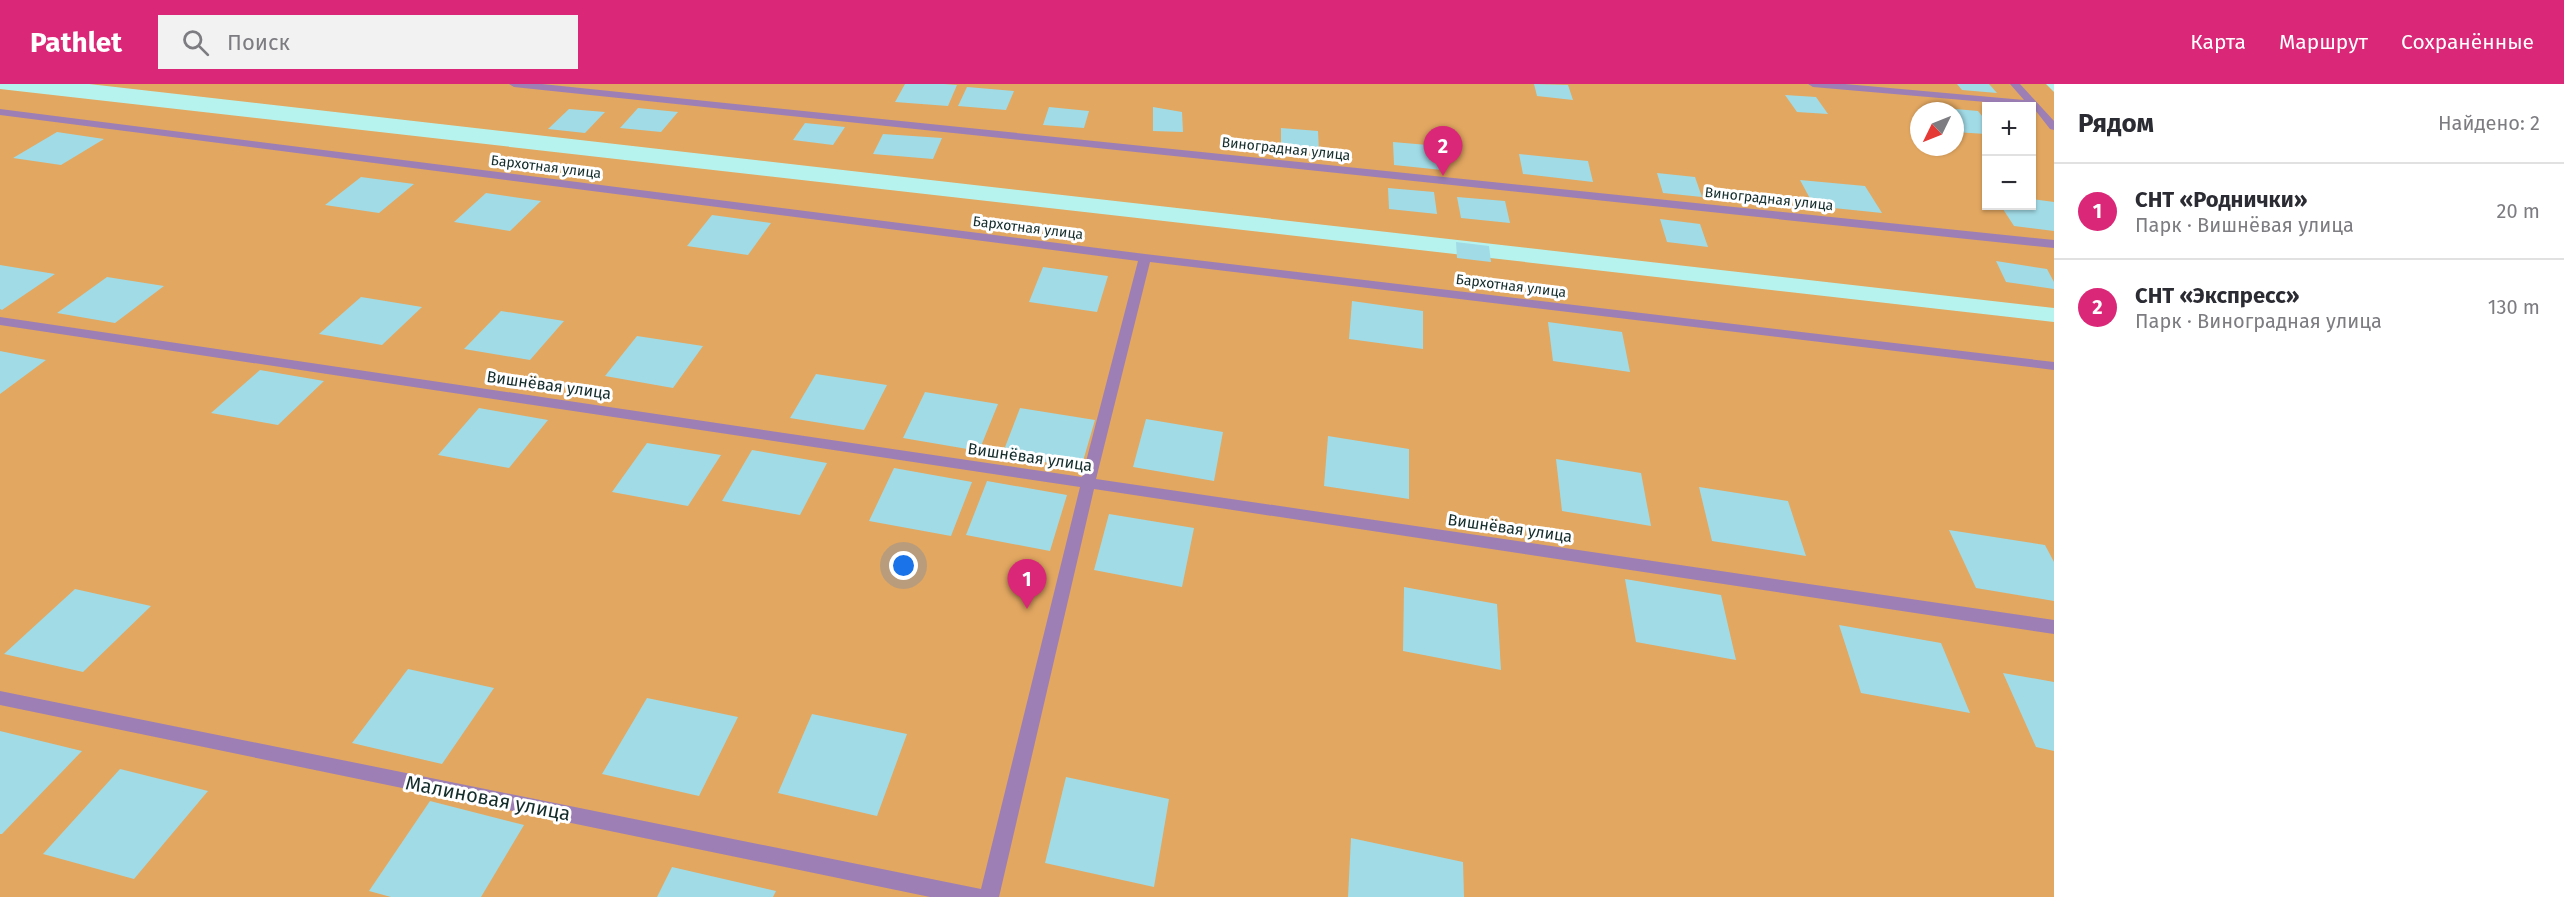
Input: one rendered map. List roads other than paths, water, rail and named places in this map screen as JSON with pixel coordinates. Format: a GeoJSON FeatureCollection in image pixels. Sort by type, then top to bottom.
{"type":"FeatureCollection","features":[{"type":"Feature","properties":{"kind":"street","name":"Виноградная улица"},"geometry":{"type":"LineString","coordinates":[[514,84],[2054,244]]}},
{"type":"Feature","properties":{"kind":"street"},"geometry":{"type":"LineString","coordinates":[[1813,84],[2012,102]]}},
{"type":"Feature","properties":{"kind":"street"},"geometry":{"type":"LineString","coordinates":[[2015,84],[2032,102]]}},
{"type":"Feature","properties":{"kind":"street"},"geometry":{"type":"LineString","coordinates":[[2036,106],[2054,127]]}},
{"type":"Feature","properties":{"kind":"street","name":"Бархотная улица"},"geometry":{"type":"LineString","coordinates":[[0,112],[1145,258],[2054,366]]}},
{"type":"Feature","properties":{"kind":"street"},"geometry":{"type":"LineString","coordinates":[[989,897],[1088,483],[1145,258]]}},
{"type":"Feature","properties":{"kind":"street","name":"Вишнёвая улица"},"geometry":{"type":"LineString","coordinates":[[0,321],[2054,627]]}},
{"type":"Feature","properties":{"kind":"street","name":"Малиновая улица"},"geometry":{"type":"LineString","coordinates":[[0,698],[977,897]]}},
{"type":"Feature","properties":{"kind":"place","name":"СНТ «Экспресс»"},"geometry":{"type":"Point","coordinates":[1443,176]}},
{"type":"Feature","properties":{"kind":"place","name":"СНТ «Роднички»"},"geometry":{"type":"Point","coordinates":[1027,609]}}]}
